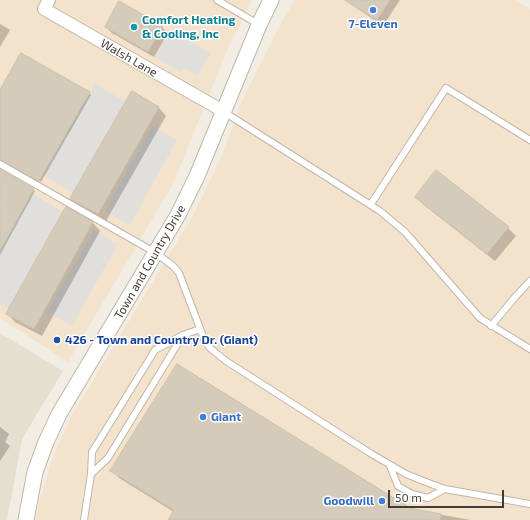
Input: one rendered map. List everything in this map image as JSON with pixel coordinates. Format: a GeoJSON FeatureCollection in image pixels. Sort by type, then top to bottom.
{"type":"FeatureCollection","features":[{"type":"Feature","properties":{"kind":"street","name":"Walsh Lane"},"geometry":{"type":"LineString","coordinates":[[49,0],[44,8],[223,111]]}},
{"type":"Feature","properties":{"kind":"street","name":"Town and Country Drive"},"geometry":{"type":"LineString","coordinates":[[26,520],[36,472],[46,442],[64,408],[178,215],[197,176],[259,25],[271,0]]}},
{"type":"Feature","properties":{"kind":"lane"},"geometry":{"type":"LineString","coordinates":[[217,0],[259,25]]}},
{"type":"Feature","properties":{"kind":"lane"},"geometry":{"type":"LineString","coordinates":[[371,204],[446,88],[530,140]]}},
{"type":"Feature","properties":{"kind":"lane"},"geometry":{"type":"LineString","coordinates":[[223,111],[371,204],[405,232],[480,318],[530,349]]}},
{"type":"Feature","properties":{"kind":"lane"},"geometry":{"type":"LineString","coordinates":[[0,164],[156,253],[174,266],[179,273],[200,329],[207,344],[214,352],[390,466],[406,474],[445,489],[530,504]]}},
{"type":"Feature","properties":{"kind":"lane"},"geometry":{"type":"LineString","coordinates":[[491,326],[530,281]]}},
{"type":"Feature","properties":{"kind":"lane"},"geometry":{"type":"LineString","coordinates":[[84,520],[92,474],[92,452],[152,355],[159,347],[183,335],[200,329]]}},
{"type":"Feature","properties":{"kind":"lane"},"geometry":{"type":"LineString","coordinates":[[92,474],[105,461],[183,335]]}},
{"type":"Feature","properties":{"kind":"lane"},"geometry":{"type":"LineString","coordinates":[[390,466],[398,486],[412,494],[428,498],[445,489]]}},
{"type":"Feature","properties":{"kind":"shaded area"},"geometry":{"type":"Polygon","coordinates":[[[0,0],[252,0],[229,46],[173,184],[68,362],[0,318],[0,0]]]}},
{"type":"Feature","properties":{"kind":"shaded area"},"geometry":{"type":"Polygon","coordinates":[[[295,0],[516,0],[530,9],[530,520],[35,520],[54,454],[72,415],[195,212],[222,155],[242,101],[283,19],[295,0]]]}},
{"type":"Feature","properties":{"kind":"shaded area"},"geometry":{"type":"Polygon","coordinates":[[[170,30],[211,53],[198,76],[183,68],[181,72],[155,57],[170,30]]]}},
{"type":"Feature","properties":{"kind":"shaded area"},"geometry":{"type":"Polygon","coordinates":[[[95,84],[126,102],[74,193],[43,175],[95,84]]]}},
{"type":"Feature","properties":{"kind":"shaded area"},"geometry":{"type":"Polygon","coordinates":[[[152,126],[177,140],[130,225],[105,211],[152,126]]]}},
{"type":"Feature","properties":{"kind":"shaded area"},"geometry":{"type":"Polygon","coordinates":[[[32,193],[63,212],[9,309],[0,304],[0,251],[32,193]]]}},
{"type":"Feature","properties":{"kind":"shaded area"},"geometry":{"type":"Polygon","coordinates":[[[94,230],[118,244],[72,326],[47,312],[94,230]]]}},
{"type":"Feature","properties":{"kind":"shaded area"},"geometry":{"type":"Polygon","coordinates":[[[0,333],[63,371],[22,439],[7,520],[0,520],[0,333]]]}},
{"type":"Feature","properties":{"kind":"building","name":"7-Eleven"},"geometry":{"type":"Polygon","coordinates":[[[345,0],[390,0],[377,20],[345,0]]]}},
{"type":"Feature","properties":{"kind":"building","name":"Comfort Heating & Cooling, Inc"},"geometry":{"type":"Polygon","coordinates":[[[119,1],[163,26],[148,52],[105,27],[119,1]]]}},
{"type":"Feature","properties":{"kind":"building"},"geometry":{"type":"Polygon","coordinates":[[[21,53],[90,92],[39,181],[0,160],[0,90],[21,53]]]}},
{"type":"Feature","properties":{"kind":"building"},"geometry":{"type":"Polygon","coordinates":[[[132,91],[159,107],[98,214],[70,199],[132,91]]]}},
{"type":"Feature","properties":{"kind":"building"},"geometry":{"type":"Polygon","coordinates":[[[0,169],[34,189],[0,251],[0,169]]]}},
{"type":"Feature","properties":{"kind":"building"},"geometry":{"type":"Polygon","coordinates":[[[436,170],[509,227],[487,254],[415,197],[436,170]]]}},
{"type":"Feature","properties":{"kind":"building"},"geometry":{"type":"Polygon","coordinates":[[[66,207],[93,222],[34,329],[6,314],[66,207]]]}},
{"type":"Feature","properties":{"kind":"building","name":"Giant"},"geometry":{"type":"Polygon","coordinates":[[[177,364],[410,508],[441,514],[440,520],[168,520],[174,510],[110,471],[177,364]]]}},
{"type":"Feature","properties":{"kind":"place","name":"7-Eleven"},"geometry":{"type":"Point","coordinates":[373,10]}},
{"type":"Feature","properties":{"kind":"place","name":"Comfort Heating & Cooling, Inc"},"geometry":{"type":"Point","coordinates":[134,27]}},
{"type":"Feature","properties":{"kind":"place","name":"426 - Town and Country Dr. (Giant)"},"geometry":{"type":"Point","coordinates":[57,340]}},
{"type":"Feature","properties":{"kind":"place","name":"Giant"},"geometry":{"type":"Point","coordinates":[203,417]}},
{"type":"Feature","properties":{"kind":"place","name":"Goodwill"},"geometry":{"type":"Point","coordinates":[382,501]}}]}
